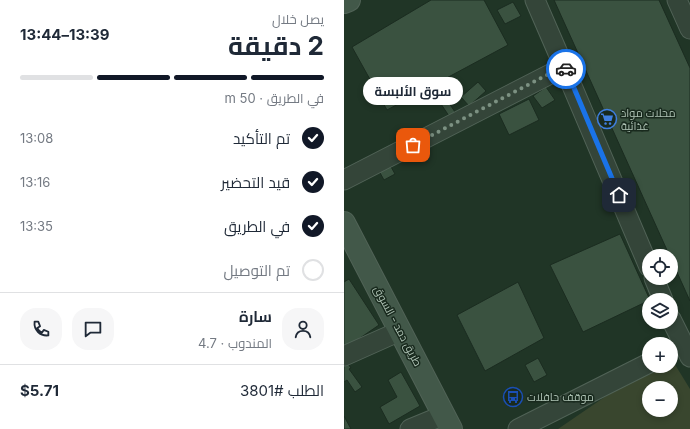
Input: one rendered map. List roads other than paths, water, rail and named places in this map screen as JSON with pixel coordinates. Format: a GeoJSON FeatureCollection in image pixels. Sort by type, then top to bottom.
{"type":"FeatureCollection","features":[{"type":"Feature","properties":{"kind":"main road"},"geometry":{"type":"LineString","coordinates":[[344,2],[349,0]]}},
{"type":"Feature","properties":{"kind":"main road","name":"طريق دمد - السوق"},"geometry":{"type":"LineString","coordinates":[[344,223],[447,422]]}},
{"type":"Feature","properties":{"kind":"street"},"geometry":{"type":"LineString","coordinates":[[535,0],[642,250]]}},
{"type":"Feature","properties":{"kind":"street"},"geometry":{"type":"LineString","coordinates":[[677,0],[690,30]]}},
{"type":"Feature","properties":{"kind":"street"},"geometry":{"type":"LineString","coordinates":[[344,180],[564,66]]}},
{"type":"Feature","properties":{"kind":"street"},"geometry":{"type":"LineString","coordinates":[[344,356],[400,331]]}},
{"type":"Feature","properties":{"kind":"street"},"geometry":{"type":"LineString","coordinates":[[518,429],[642,367]]}},
{"type":"Feature","properties":{"kind":"street"},"geometry":{"type":"LineString","coordinates":[[410,429],[447,422]]}},
{"type":"Feature","properties":{"kind":"place","name":"محلات مواد غذائية"},"geometry":{"type":"Point","coordinates":[607,119]}},
{"type":"Feature","properties":{"kind":"place","name":"سوق الألبسة"},"geometry":{"type":"Point","coordinates":[413,145]}},
{"type":"Feature","properties":{"kind":"place","name":"موقف حافلات"},"geometry":{"type":"Point","coordinates":[513,397]}}]}
